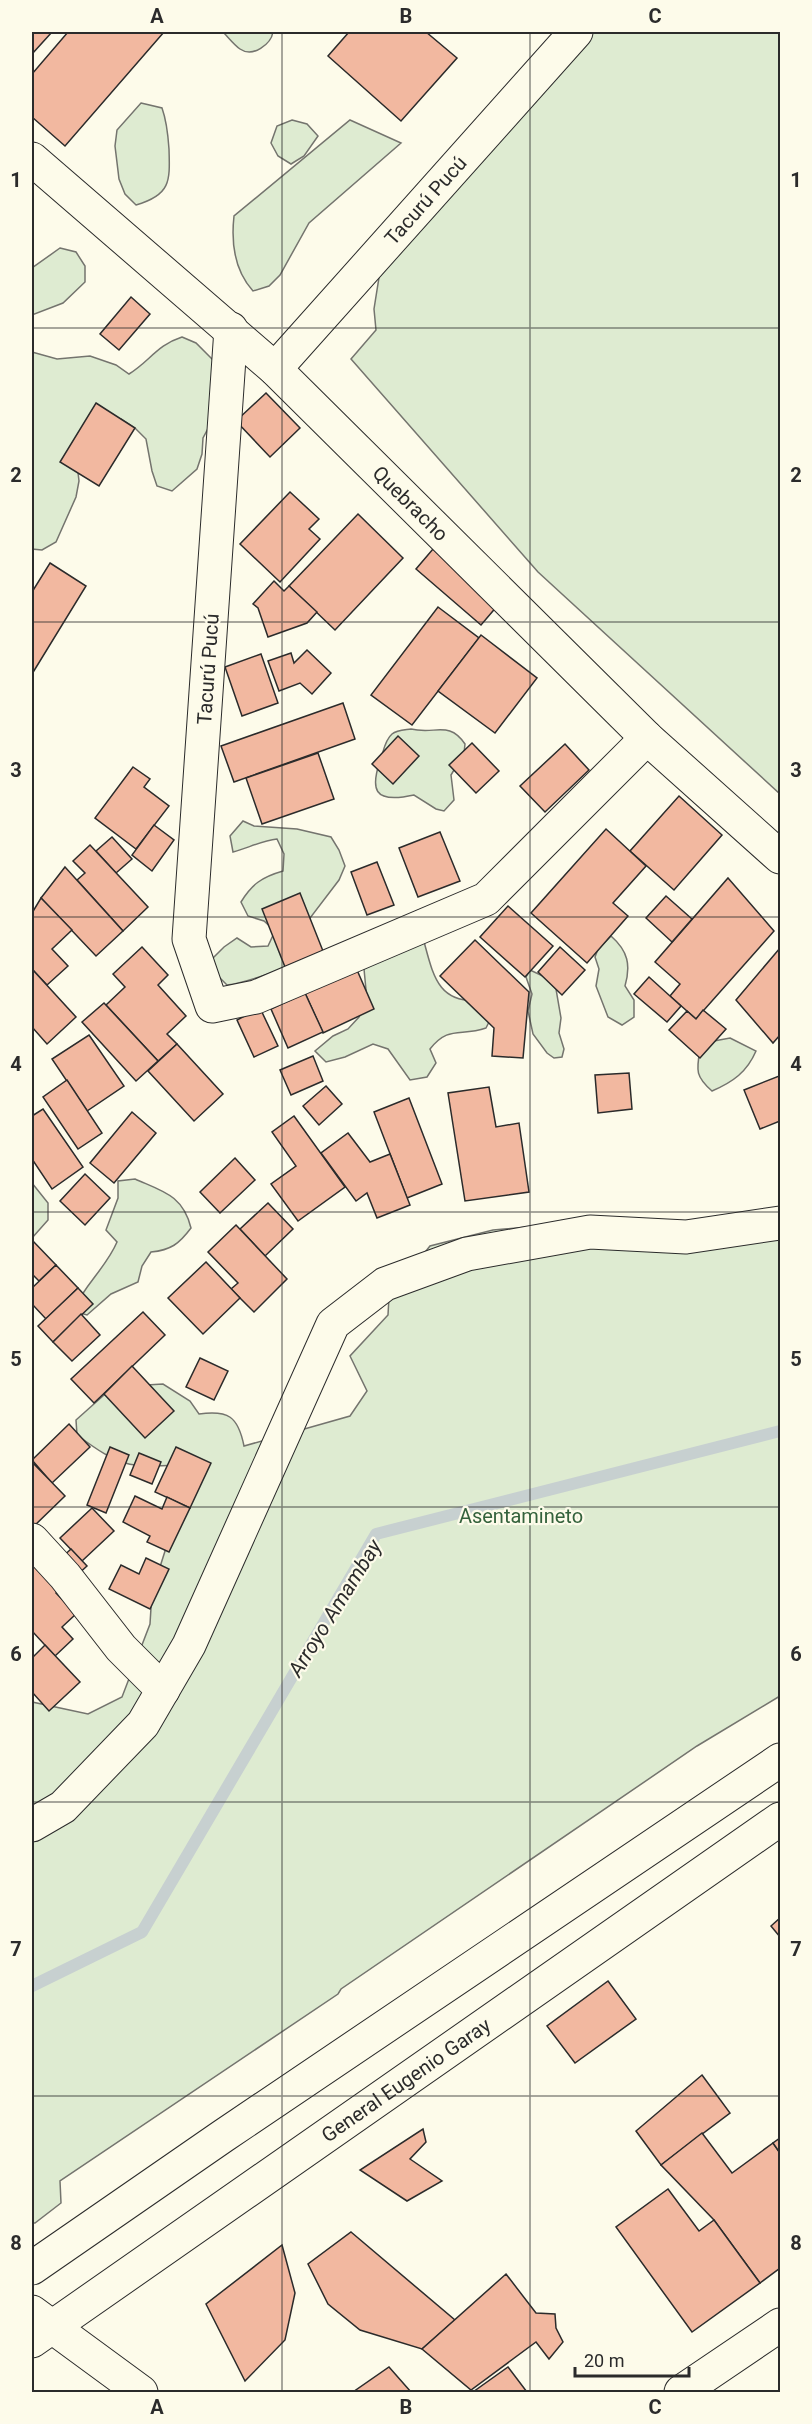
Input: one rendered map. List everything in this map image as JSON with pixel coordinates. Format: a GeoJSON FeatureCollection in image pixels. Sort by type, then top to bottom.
{"type":"FeatureCollection","features":[{"type":"Feature","properties":{"kind":"street","name":"Tacurú Pucú"},"geometry":{"type":"LineString","coordinates":[[274,369],[576,32]]}},
{"type":"Feature","properties":{"kind":"street","name":"Quebracho"},"geometry":{"type":"LineString","coordinates":[[32,159],[231,329],[274,369],[647,738],[780,857]]}},
{"type":"Feature","properties":{"kind":"street","name":"Tacurú Pucú"},"geometry":{"type":"LineString","coordinates":[[231,329],[189,939],[212,1006],[256,997],[486,899],[647,738]]}},
{"type":"Feature","properties":{"kind":"street"},"geometry":{"type":"LineString","coordinates":[[32,1825],[63,1807],[143,1724],[189,1645],[333,1324],[386,1284],[467,1254],[590,1232],[686,1237],[780,1223]]}},
{"type":"Feature","properties":{"kind":"street"},"geometry":{"type":"LineString","coordinates":[[32,1540],[65,1576],[121,1648],[163,1690]]}},
{"type":"Feature","properties":{"kind":"street"},"geometry":{"type":"LineString","coordinates":[[32,2268],[223,2136],[780,1760]]}},
{"type":"Feature","properties":{"kind":"street","name":"General Eugenio Garay"},"geometry":{"type":"LineString","coordinates":[[38,2327],[780,1820]]}},
{"type":"Feature","properties":{"kind":"street"},"geometry":{"type":"LineString","coordinates":[[681,2392],[780,2325]]}},
{"type":"Feature","properties":{"kind":"street"},"geometry":{"type":"LineString","coordinates":[[38,2327],[141,2392]]}},
{"type":"Feature","properties":{"kind":"green space"},"geometry":{"type":"Polygon","coordinates":[[[223,32],[273,32],[265,45],[250,52],[240,49],[223,32]]]}},
{"type":"Feature","properties":{"kind":"green space"},"geometry":{"type":"Polygon","coordinates":[[[570,32],[780,32],[780,794],[538,572],[351,359],[376,330],[374,309],[384,246],[570,32]]]}},
{"type":"Feature","properties":{"kind":"green space"},"geometry":{"type":"Polygon","coordinates":[[[141,103],[162,108],[168,133],[169,170],[166,185],[162,191],[156,197],[136,205],[125,194],[119,179],[115,146],[117,130],[141,103]]]}},
{"type":"Feature","properties":{"kind":"green space"},"geometry":{"type":"Polygon","coordinates":[[[292,120],[307,124],[318,136],[304,156],[291,164],[278,156],[271,143],[277,126],[292,120]]]}},
{"type":"Feature","properties":{"kind":"green space"},"geometry":{"type":"Polygon","coordinates":[[[350,120],[401,143],[309,223],[280,275],[269,286],[253,291],[242,274],[235,256],[234,216],[350,120]]]}},
{"type":"Feature","properties":{"kind":"green space"},"geometry":{"type":"Polygon","coordinates":[[[60,248],[76,252],[85,266],[85,282],[63,303],[32,315],[32,268],[60,248]]]}},
{"type":"Feature","properties":{"kind":"green space"},"geometry":{"type":"Polygon","coordinates":[[[182,337],[196,343],[218,365],[218,410],[203,438],[202,454],[197,469],[172,491],[157,486],[146,439],[121,419],[77,464],[79,481],[76,497],[56,542],[42,550],[32,549],[32,352],[57,359],[90,356],[116,365],[129,374],[166,344],[182,337]]]}},
{"type":"Feature","properties":{"kind":"green space"},"geometry":{"type":"Polygon","coordinates":[[[411,729],[447,730],[453,732],[465,744],[464,753],[451,775],[454,800],[444,811],[436,809],[414,795],[390,797],[382,796],[378,792],[376,777],[387,741],[394,733],[411,729]]]}},
{"type":"Feature","properties":{"kind":"green space"},"geometry":{"type":"Polygon","coordinates":[[[243,821],[254,826],[297,829],[331,837],[345,866],[339,880],[310,918],[294,967],[227,985],[215,973],[212,959],[237,938],[251,947],[268,946],[275,931],[264,921],[248,916],[241,902],[258,882],[283,871],[284,854],[277,839],[233,852],[230,836],[243,821]]]}},
{"type":"Feature","properties":{"kind":"green space"},"geometry":{"type":"Polygon","coordinates":[[[611,936],[621,947],[627,959],[628,971],[625,986],[634,1000],[634,1017],[622,1025],[608,1017],[596,986],[599,969],[595,957],[598,949],[611,936]]]}},
{"type":"Feature","properties":{"kind":"green space"},"geometry":{"type":"Polygon","coordinates":[[[423,938],[434,975],[446,992],[467,1000],[482,1000],[495,1010],[486,1028],[443,1037],[430,1049],[436,1063],[427,1077],[410,1080],[388,1049],[373,1044],[345,1057],[326,1062],[315,1051],[333,1036],[348,1029],[359,1017],[367,1000],[364,969],[423,938]]]}},
{"type":"Feature","properties":{"kind":"green space"},"geometry":{"type":"Polygon","coordinates":[[[530,970],[545,977],[556,989],[561,1018],[559,1033],[564,1049],[562,1057],[554,1058],[547,1053],[533,1034],[528,1011],[532,994],[526,977],[530,970]]]}},
{"type":"Feature","properties":{"kind":"green space"},"geometry":{"type":"Polygon","coordinates":[[[730,1038],[756,1051],[748,1065],[738,1075],[712,1091],[698,1073],[700,1050],[714,1041],[730,1038]]]}},
{"type":"Feature","properties":{"kind":"green space"},"geometry":{"type":"Polygon","coordinates":[[[135,1179],[162,1191],[177,1201],[183,1208],[191,1228],[174,1245],[164,1250],[151,1252],[142,1266],[138,1282],[111,1294],[87,1315],[73,1311],[117,1242],[106,1230],[118,1198],[118,1181],[135,1179]]]}},
{"type":"Feature","properties":{"kind":"green space"},"geometry":{"type":"Polygon","coordinates":[[[32,1183],[48,1203],[48,1220],[32,1238],[32,1183]]]}},
{"type":"Feature","properties":{"kind":"green space","name":"Asentamineto"},"geometry":{"type":"Polygon","coordinates":[[[780,1215],[780,1696],[697,1746],[341,1989],[338,1994],[60,2181],[61,2203],[32,2223],[32,1702],[88,1714],[122,1697],[150,1624],[152,1592],[173,1526],[184,1465],[151,1466],[127,1464],[117,1460],[77,1435],[76,1420],[113,1387],[163,1384],[190,1401],[199,1414],[217,1413],[230,1417],[239,1428],[244,1446],[350,1416],[367,1391],[350,1356],[388,1315],[389,1297],[430,1246],[493,1230],[562,1224],[634,1229],[780,1215]]]}},
{"type":"Feature","properties":{"kind":"building"},"geometry":{"type":"Polygon","coordinates":[[[32,32],[52,32],[32,54],[32,32]]]}},
{"type":"Feature","properties":{"kind":"building"},"geometry":{"type":"Polygon","coordinates":[[[68,32],[164,32],[65,146],[32,117],[32,74],[68,32]]]}},
{"type":"Feature","properties":{"kind":"building"},"geometry":{"type":"Polygon","coordinates":[[[349,32],[426,32],[457,58],[401,121],[328,56],[349,32]]]}},
{"type":"Feature","properties":{"kind":"building"},"geometry":{"type":"Polygon","coordinates":[[[131,297],[150,314],[119,350],[100,334],[131,297]]]}},
{"type":"Feature","properties":{"kind":"building"},"geometry":{"type":"Polygon","coordinates":[[[266,393],[300,428],[270,457],[236,421],[266,393]]]}},
{"type":"Feature","properties":{"kind":"building"},"geometry":{"type":"Polygon","coordinates":[[[96,403],[135,428],[99,486],[60,462],[96,403]]]}},
{"type":"Feature","properties":{"kind":"building"},"geometry":{"type":"Polygon","coordinates":[[[290,492],[319,519],[309,529],[320,539],[280,582],[240,544],[290,492]]]}},
{"type":"Feature","properties":{"kind":"building"},"geometry":{"type":"Polygon","coordinates":[[[358,514],[403,558],[335,630],[289,586],[358,514]]]}},
{"type":"Feature","properties":{"kind":"building"},"geometry":{"type":"Polygon","coordinates":[[[433,549],[498,605],[481,625],[416,569],[433,549]]]}},
{"type":"Feature","properties":{"kind":"building"},"geometry":{"type":"Polygon","coordinates":[[[50,563],[86,586],[32,674],[32,592],[50,563]]]}},
{"type":"Feature","properties":{"kind":"building"},"geometry":{"type":"Polygon","coordinates":[[[274,581],[284,591],[289,586],[317,612],[307,623],[268,637],[258,608],[253,604],[274,581]]]}},
{"type":"Feature","properties":{"kind":"building"},"geometry":{"type":"Polygon","coordinates":[[[438,607],[479,638],[412,725],[371,695],[438,607]]]}},
{"type":"Feature","properties":{"kind":"building"},"geometry":{"type":"Polygon","coordinates":[[[481,635],[537,678],[495,733],[438,691],[481,635]]]}},
{"type":"Feature","properties":{"kind":"building"},"geometry":{"type":"Polygon","coordinates":[[[307,650],[331,673],[312,694],[300,683],[279,691],[268,661],[291,653],[294,663],[307,650]]]}},
{"type":"Feature","properties":{"kind":"building"},"geometry":{"type":"Polygon","coordinates":[[[261,654],[278,703],[242,716],[225,667],[261,654]]]}},
{"type":"Feature","properties":{"kind":"building"},"geometry":{"type":"Polygon","coordinates":[[[343,703],[355,739],[234,782],[221,746],[343,703]]]}},
{"type":"Feature","properties":{"kind":"building"},"geometry":{"type":"Polygon","coordinates":[[[398,736],[419,756],[393,784],[372,764],[398,736]]]}},
{"type":"Feature","properties":{"kind":"building"},"geometry":{"type":"Polygon","coordinates":[[[472,743],[499,771],[476,793],[449,765],[472,743]]]}},
{"type":"Feature","properties":{"kind":"building"},"geometry":{"type":"Polygon","coordinates":[[[565,744],[589,770],[545,812],[520,786],[565,744]]]}},
{"type":"Feature","properties":{"kind":"building"},"geometry":{"type":"Polygon","coordinates":[[[318,753],[334,799],[262,824],[246,778],[318,753]]]}},
{"type":"Feature","properties":{"kind":"building"},"geometry":{"type":"Polygon","coordinates":[[[133,767],[150,779],[144,787],[169,806],[136,849],[95,818],[133,767]]]}},
{"type":"Feature","properties":{"kind":"building"},"geometry":{"type":"Polygon","coordinates":[[[679,796],[722,835],[674,890],[630,851],[679,796]]]}},
{"type":"Feature","properties":{"kind":"building"},"geometry":{"type":"Polygon","coordinates":[[[154,825],[174,840],[152,871],[132,855],[154,825]]]}},
{"type":"Feature","properties":{"kind":"building"},"geometry":{"type":"Polygon","coordinates":[[[606,829],[646,866],[613,903],[628,916],[587,963],[531,913],[606,829]]]}},
{"type":"Feature","properties":{"kind":"building"},"geometry":{"type":"Polygon","coordinates":[[[440,832],[460,881],[418,897],[399,848],[440,832]]]}},
{"type":"Feature","properties":{"kind":"building"},"geometry":{"type":"Polygon","coordinates":[[[112,837],[132,859],[116,873],[96,851],[112,837]]]}},
{"type":"Feature","properties":{"kind":"building"},"geometry":{"type":"Polygon","coordinates":[[[90,845],[148,907],[123,931],[77,880],[85,873],[73,861],[90,845]]]}},
{"type":"Feature","properties":{"kind":"building"},"geometry":{"type":"Polygon","coordinates":[[[377,862],[394,905],[367,915],[351,872],[377,862]]]}},
{"type":"Feature","properties":{"kind":"building"},"geometry":{"type":"Polygon","coordinates":[[[65,867],[123,931],[96,956],[41,898],[65,867]]]}},
{"type":"Feature","properties":{"kind":"building"},"geometry":{"type":"Polygon","coordinates":[[[728,878],[774,931],[696,1019],[670,996],[680,984],[655,962],[728,878]]]}},
{"type":"Feature","properties":{"kind":"building"},"geometry":{"type":"Polygon","coordinates":[[[300,893],[323,951],[285,967],[262,909],[300,893]]]}},
{"type":"Feature","properties":{"kind":"building"},"geometry":{"type":"Polygon","coordinates":[[[666,896],[692,919],[672,942],[646,918],[666,896]]]}},
{"type":"Feature","properties":{"kind":"building"},"geometry":{"type":"Polygon","coordinates":[[[41,898],[72,930],[52,949],[68,966],[47,985],[32,969],[32,913],[41,898]]]}},
{"type":"Feature","properties":{"kind":"building"},"geometry":{"type":"Polygon","coordinates":[[[508,906],[553,946],[525,977],[480,937],[508,906]]]}},
{"type":"Feature","properties":{"kind":"building"},"geometry":{"type":"Polygon","coordinates":[[[475,940],[529,992],[523,1058],[492,1056],[494,1028],[440,976],[475,940]]]}},
{"type":"Feature","properties":{"kind":"building"},"geometry":{"type":"Polygon","coordinates":[[[142,947],[168,975],[158,985],[186,1016],[167,1034],[177,1044],[158,1061],[106,1005],[125,987],[113,974],[142,947]]]}},
{"type":"Feature","properties":{"kind":"building"},"geometry":{"type":"Polygon","coordinates":[[[560,947],[585,970],[562,995],[538,972],[560,947]]]}},
{"type":"Feature","properties":{"kind":"building"},"geometry":{"type":"Polygon","coordinates":[[[780,948],[780,1035],[773,1043],[736,1000],[780,948]]]}},
{"type":"Feature","properties":{"kind":"building"},"geometry":{"type":"Polygon","coordinates":[[[32,969],[76,1017],[47,1044],[32,1027],[32,969]]]}},
{"type":"Feature","properties":{"kind":"building"},"geometry":{"type":"Polygon","coordinates":[[[357,970],[374,1009],[323,1033],[305,993],[357,970]]]}},
{"type":"Feature","properties":{"kind":"building"},"geometry":{"type":"Polygon","coordinates":[[[649,977],[681,1006],[667,1022],[634,994],[649,977]]]}},
{"type":"Feature","properties":{"kind":"building"},"geometry":{"type":"Polygon","coordinates":[[[305,993],[323,1032],[288,1048],[271,1009],[305,993]]]}},
{"type":"Feature","properties":{"kind":"building"},"geometry":{"type":"Polygon","coordinates":[[[104,1003],[158,1061],[136,1081],[82,1022],[104,1003]]]}},
{"type":"Feature","properties":{"kind":"building"},"geometry":{"type":"Polygon","coordinates":[[[260,1008],[278,1046],[254,1057],[237,1020],[260,1008]]]}},
{"type":"Feature","properties":{"kind":"building"},"geometry":{"type":"Polygon","coordinates":[[[703,1010],[726,1029],[700,1058],[669,1030],[687,1011],[696,1019],[703,1010]]]}},
{"type":"Feature","properties":{"kind":"building"},"geometry":{"type":"Polygon","coordinates":[[[89,1035],[124,1086],[87,1111],[52,1059],[89,1035]]]}},
{"type":"Feature","properties":{"kind":"building"},"geometry":{"type":"Polygon","coordinates":[[[177,1044],[223,1094],[194,1121],[148,1071],[177,1044]]]}},
{"type":"Feature","properties":{"kind":"building"},"geometry":{"type":"Polygon","coordinates":[[[313,1056],[323,1081],[291,1095],[280,1070],[313,1056]]]}},
{"type":"Feature","properties":{"kind":"building"},"geometry":{"type":"Polygon","coordinates":[[[629,1073],[632,1109],[598,1113],[595,1075],[629,1073]]]}},
{"type":"Feature","properties":{"kind":"building"},"geometry":{"type":"Polygon","coordinates":[[[779,1076],[780,1121],[760,1129],[744,1090],[779,1076]]]}},
{"type":"Feature","properties":{"kind":"building"},"geometry":{"type":"Polygon","coordinates":[[[67,1080],[102,1133],[78,1149],[43,1097],[67,1080]]]}},
{"type":"Feature","properties":{"kind":"building"},"geometry":{"type":"Polygon","coordinates":[[[326,1086],[342,1104],[319,1125],[303,1106],[326,1086]]]}},
{"type":"Feature","properties":{"kind":"building"},"geometry":{"type":"Polygon","coordinates":[[[489,1087],[496,1127],[519,1123],[529,1192],[465,1201],[448,1093],[489,1087]]]}},
{"type":"Feature","properties":{"kind":"building"},"geometry":{"type":"Polygon","coordinates":[[[409,1098],[442,1184],[407,1198],[374,1112],[409,1098]]]}},
{"type":"Feature","properties":{"kind":"building"},"geometry":{"type":"Polygon","coordinates":[[[43,1109],[83,1167],[52,1189],[32,1159],[32,1116],[43,1109]]]}},
{"type":"Feature","properties":{"kind":"building"},"geometry":{"type":"Polygon","coordinates":[[[132,1112],[156,1133],[114,1183],[90,1163],[132,1112]]]}},
{"type":"Feature","properties":{"kind":"building"},"geometry":{"type":"Polygon","coordinates":[[[294,1116],[345,1187],[298,1221],[271,1184],[296,1166],[272,1132],[294,1116]]]}},
{"type":"Feature","properties":{"kind":"building"},"geometry":{"type":"Polygon","coordinates":[[[348,1133],[370,1162],[390,1154],[410,1205],[377,1218],[367,1193],[356,1201],[321,1153],[348,1133]]]}},
{"type":"Feature","properties":{"kind":"building"},"geometry":{"type":"Polygon","coordinates":[[[235,1158],[255,1180],[220,1213],[200,1192],[235,1158]]]}},
{"type":"Feature","properties":{"kind":"building"},"geometry":{"type":"Polygon","coordinates":[[[85,1174],[110,1198],[85,1225],[60,1201],[85,1174]]]}},
{"type":"Feature","properties":{"kind":"building"},"geometry":{"type":"Polygon","coordinates":[[[268,1203],[293,1229],[265,1256],[240,1229],[268,1203]]]}},
{"type":"Feature","properties":{"kind":"building"},"geometry":{"type":"Polygon","coordinates":[[[236,1225],[287,1279],[254,1312],[231,1289],[238,1283],[208,1252],[236,1225]]]}},
{"type":"Feature","properties":{"kind":"building"},"geometry":{"type":"Polygon","coordinates":[[[32,1240],[56,1265],[39,1281],[32,1274],[32,1240]]]}},
{"type":"Feature","properties":{"kind":"building"},"geometry":{"type":"Polygon","coordinates":[[[206,1262],[240,1298],[203,1334],[168,1298],[206,1262]]]}},
{"type":"Feature","properties":{"kind":"building"},"geometry":{"type":"Polygon","coordinates":[[[56,1265],[78,1288],[46,1319],[32,1304],[32,1288],[56,1265]]]}},
{"type":"Feature","properties":{"kind":"building"},"geometry":{"type":"Polygon","coordinates":[[[78,1288],[93,1304],[53,1342],[38,1326],[78,1288]]]}},
{"type":"Feature","properties":{"kind":"building"},"geometry":{"type":"Polygon","coordinates":[[[143,1312],[165,1335],[94,1403],[71,1379],[143,1312]]]}},
{"type":"Feature","properties":{"kind":"building"},"geometry":{"type":"Polygon","coordinates":[[[81,1314],[100,1335],[72,1361],[53,1342],[81,1314]]]}},
{"type":"Feature","properties":{"kind":"building"},"geometry":{"type":"Polygon","coordinates":[[[200,1358],[228,1371],[214,1400],[186,1387],[200,1358]]]}},
{"type":"Feature","properties":{"kind":"building"},"geometry":{"type":"Polygon","coordinates":[[[132,1366],[174,1411],[145,1438],[104,1394],[132,1366]]]}},
{"type":"Feature","properties":{"kind":"building"},"geometry":{"type":"Polygon","coordinates":[[[69,1424],[90,1447],[52,1483],[32,1460],[69,1424]]]}},
{"type":"Feature","properties":{"kind":"building"},"geometry":{"type":"Polygon","coordinates":[[[110,1447],[129,1455],[106,1513],[87,1505],[110,1447]]]}},
{"type":"Feature","properties":{"kind":"building"},"geometry":{"type":"Polygon","coordinates":[[[176,1447],[211,1463],[190,1508],[155,1492],[176,1447]]]}},
{"type":"Feature","properties":{"kind":"building"},"geometry":{"type":"Polygon","coordinates":[[[139,1453],[161,1462],[152,1484],[130,1475],[139,1453]]]}},
{"type":"Feature","properties":{"kind":"building"},"geometry":{"type":"Polygon","coordinates":[[[32,1462],[65,1496],[32,1528],[32,1462]]]}},
{"type":"Feature","properties":{"kind":"building"},"geometry":{"type":"Polygon","coordinates":[[[135,1496],[162,1509],[167,1497],[190,1508],[169,1552],[147,1542],[150,1536],[123,1522],[135,1496]]]}},
{"type":"Feature","properties":{"kind":"building"},"geometry":{"type":"Polygon","coordinates":[[[92,1508],[114,1531],[82,1561],[60,1538],[92,1508]]]}},
{"type":"Feature","properties":{"kind":"building"},"geometry":{"type":"Polygon","coordinates":[[[71,1549],[87,1566],[75,1577],[59,1560],[71,1549]]]}},
{"type":"Feature","properties":{"kind":"building"},"geometry":{"type":"Polygon","coordinates":[[[32,1556],[61,1588],[56,1593],[76,1614],[62,1627],[73,1639],[55,1656],[32,1631],[32,1556]]]}},
{"type":"Feature","properties":{"kind":"building"},"geometry":{"type":"Polygon","coordinates":[[[146,1558],[169,1569],[150,1609],[109,1589],[121,1565],[139,1574],[146,1558]]]}},
{"type":"Feature","properties":{"kind":"building"},"geometry":{"type":"Polygon","coordinates":[[[45,1645],[80,1682],[49,1711],[32,1692],[32,1658],[45,1645]]]}},
{"type":"Feature","properties":{"kind":"building"},"geometry":{"type":"Polygon","coordinates":[[[780,1918],[780,1937],[771,1926],[780,1918]]]}},
{"type":"Feature","properties":{"kind":"building"},"geometry":{"type":"Polygon","coordinates":[[[608,1981],[636,2019],[575,2063],[547,2026],[608,1981]]]}},
{"type":"Feature","properties":{"kind":"building"},"geometry":{"type":"Polygon","coordinates":[[[702,2075],[730,2113],[661,2165],[636,2131],[702,2075]]]}},
{"type":"Feature","properties":{"kind":"building"},"geometry":{"type":"Polygon","coordinates":[[[423,2129],[426,2142],[410,2159],[442,2181],[407,2201],[360,2170],[423,2129]]]}},
{"type":"Feature","properties":{"kind":"building"},"geometry":{"type":"Polygon","coordinates":[[[702,2133],[732,2173],[773,2143],[780,2153],[780,2268],[760,2283],[714,2220],[661,2165],[702,2133]]]}},
{"type":"Feature","properties":{"kind":"building"},"geometry":{"type":"Polygon","coordinates":[[[780,2138],[780,2153],[773,2143],[780,2138]]]}},
{"type":"Feature","properties":{"kind":"building"},"geometry":{"type":"Polygon","coordinates":[[[668,2189],[699,2231],[714,2220],[760,2283],[692,2332],[616,2227],[668,2189]]]}},
{"type":"Feature","properties":{"kind":"building"},"geometry":{"type":"Polygon","coordinates":[[[351,2232],[455,2320],[422,2349],[360,2330],[328,2304],[308,2264],[351,2232]]]}},
{"type":"Feature","properties":{"kind":"building"},"geometry":{"type":"Polygon","coordinates":[[[282,2245],[295,2293],[285,2340],[245,2381],[206,2304],[282,2245]]]}},
{"type":"Feature","properties":{"kind":"building"},"geometry":{"type":"Polygon","coordinates":[[[506,2274],[536,2313],[555,2314],[556,2328],[563,2342],[549,2359],[536,2342],[471,2390],[422,2349],[506,2274]]]}},
{"type":"Feature","properties":{"kind":"building"},"geometry":{"type":"Polygon","coordinates":[[[389,2367],[411,2392],[353,2392],[389,2367]]]}},
{"type":"Feature","properties":{"kind":"building"},"geometry":{"type":"Polygon","coordinates":[[[508,2367],[527,2392],[473,2392],[508,2367]]]}},
{"type":"Feature","properties":{"kind":"waterway","name":"Arroyo Amambay"},"geometry":{"type":"LineString","coordinates":[[32,1986],[142,1932],[376,1534],[780,1431]]}}]}
